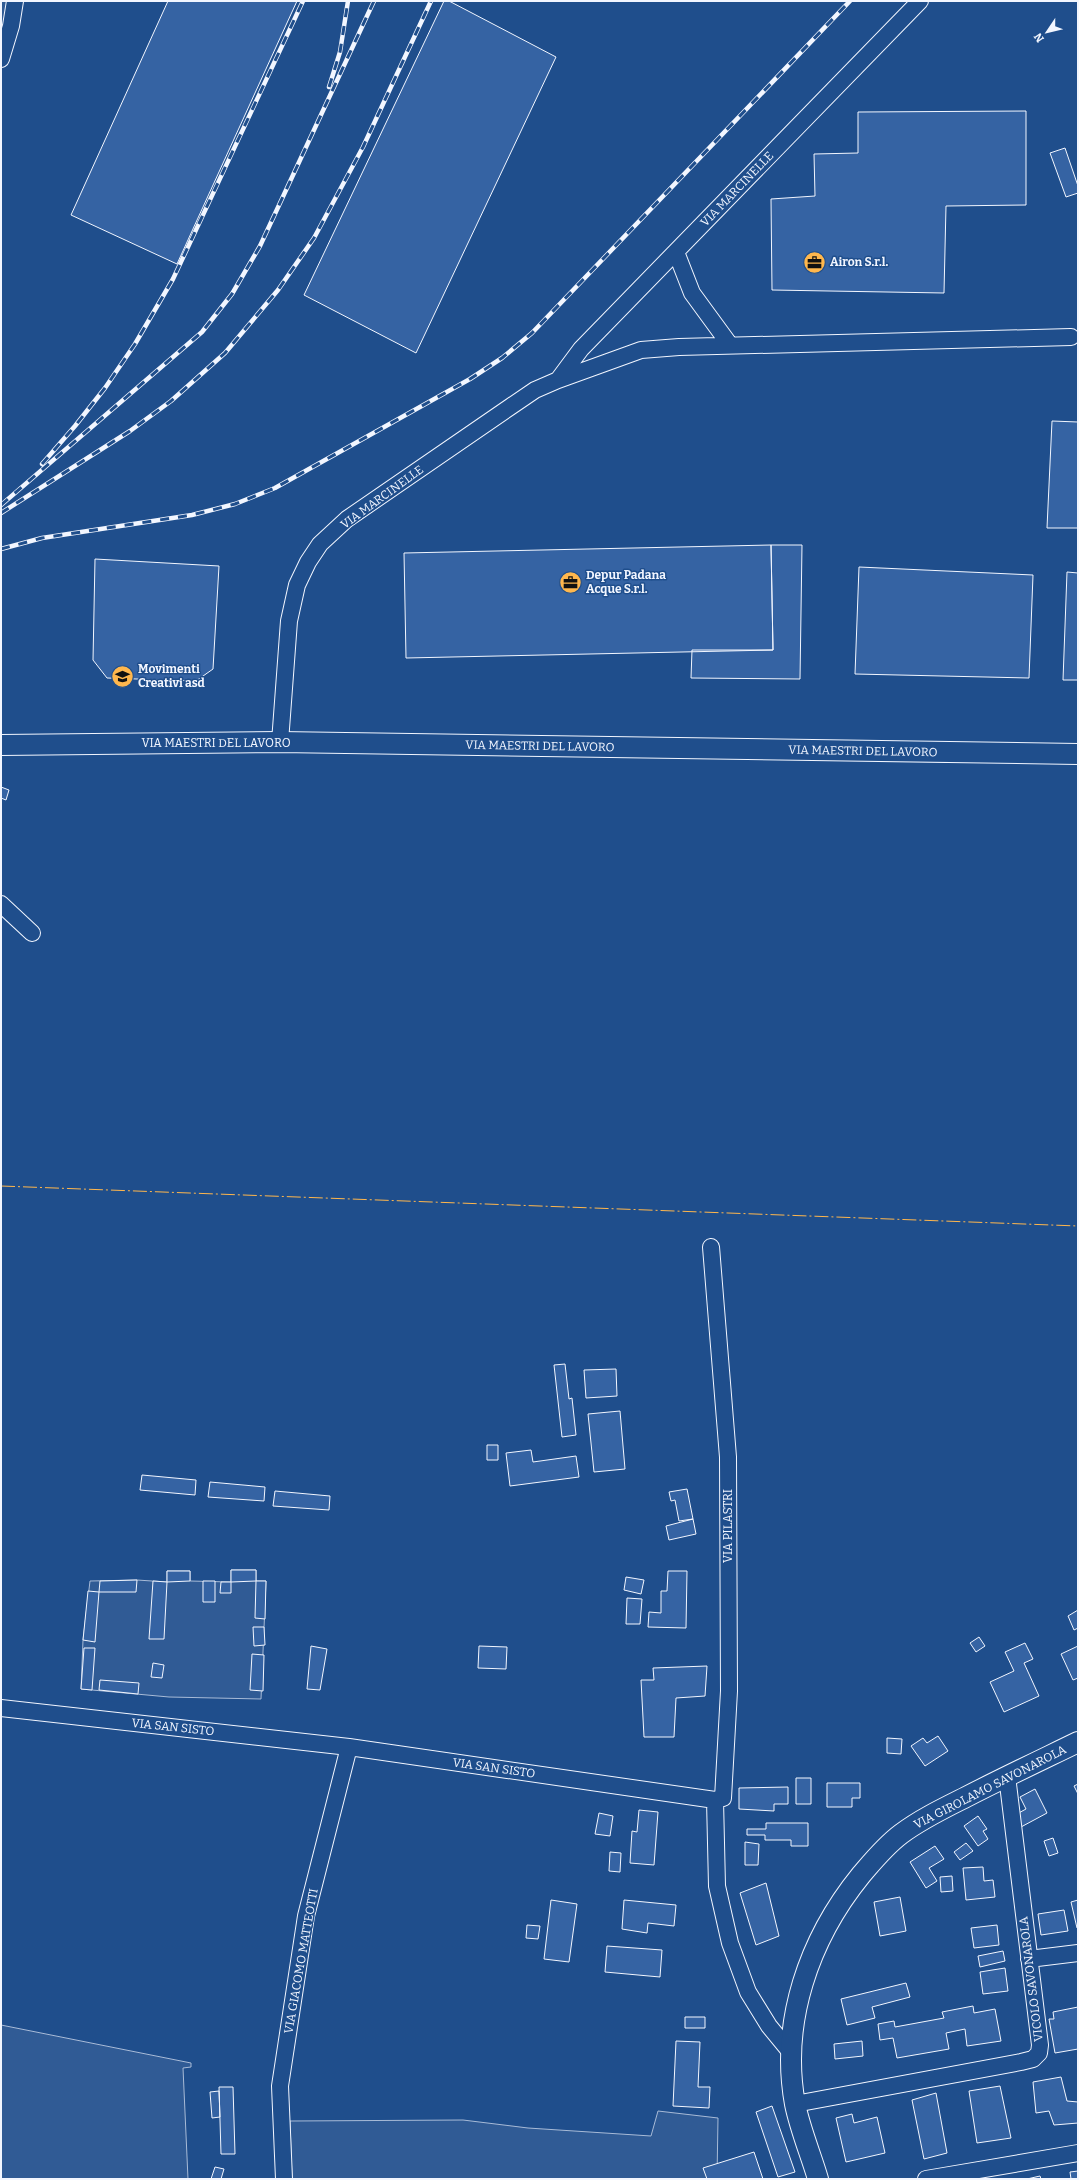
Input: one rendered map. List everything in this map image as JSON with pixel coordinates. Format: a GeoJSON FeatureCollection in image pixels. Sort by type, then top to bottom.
{"type":"FeatureCollection","features":[{"type":"Feature","properties":{"kind":"street"},"geometry":{"type":"LineString","coordinates":[[1,59],[11,26],[15,1]]}},
{"type":"Feature","properties":{"kind":"street","name":"VIA MARCINELLE"},"geometry":{"type":"LineString","coordinates":[[558,380],[581,349],[920,1]]}},
{"type":"Feature","properties":{"kind":"street"},"geometry":{"type":"LineString","coordinates":[[676,252],[692,293],[730,345]]}},
{"type":"Feature","properties":{"kind":"street","name":"VIA MARCINELLE"},"geometry":{"type":"LineString","coordinates":[[280,742],[289,621],[297,585],[308,562],[320,544],[347,519],[535,390],[558,380],[641,350],[730,345],[1071,337]]}},
{"type":"Feature","properties":{"kind":"street","name":"VIA MAESTRI DEL LAVORO"},"geometry":{"type":"LineString","coordinates":[[1,745],[280,742],[1078,754]]}},
{"type":"Feature","properties":{"kind":"street"},"geometry":{"type":"LineString","coordinates":[[1,904],[32,933]]}},
{"type":"Feature","properties":{"kind":"street","name":"VIA PILASTRI"},"geometry":{"type":"LineString","coordinates":[[711,1247],[728,1457],[729,1690],[723,1798],[716,1800]]}},
{"type":"Feature","properties":{"kind":"street","name":"VIA SAN SISTO"},"geometry":{"type":"LineString","coordinates":[[1,1708],[349,1747],[716,1800]]}},
{"type":"Feature","properties":{"kind":"street","name":"VIA GIROLAMO SAVONAROLA"},"geometry":{"type":"LineString","coordinates":[[818,2179],[795,2104],[792,2054],[793,2028],[802,1982],[817,1943],[848,1890],[875,1857],[900,1834],[940,1810],[1078,1742]]}},
{"type":"Feature","properties":{"kind":"street","name":"VIA GIACOMO MATTEOTTI"},"geometry":{"type":"LineString","coordinates":[[284,2179],[282,2078],[306,1916],[349,1747]]}},
{"type":"Feature","properties":{"kind":"street","name":"VICOLO SAVONAROLA"},"geometry":{"type":"LineString","coordinates":[[795,2104],[1033,2059],[1039,2053],[1040,2045],[1007,1776]]}},
{"type":"Feature","properties":{"kind":"street"},"geometry":{"type":"LineString","coordinates":[[716,1800],[717,1886],[730,1943],[748,1992],[769,2026],[792,2054]]}},
{"type":"Feature","properties":{"kind":"street"},"geometry":{"type":"LineString","coordinates":[[1029,1959],[1078,1953]]}},
{"type":"Feature","properties":{"kind":"street"},"geometry":{"type":"LineString","coordinates":[[926,2179],[1078,2153]]}},
{"type":"Feature","properties":{"kind":"shaded area"},"geometry":{"type":"Polygon","coordinates":[[[1,1],[12,1],[1,38],[1,1]]]}},
{"type":"Feature","properties":{"kind":"shaded area"},"geometry":{"type":"Polygon","coordinates":[[[231,1570],[256,1570],[256,1581],[266,1581],[261,1699],[169,1697],[81,1689],[83,1640],[90,1581],[137,1580],[167,1582],[167,1571],[190,1571],[190,1581],[231,1582],[231,1570]]]}},
{"type":"Feature","properties":{"kind":"shaded area"},"geometry":{"type":"Polygon","coordinates":[[[1,2025],[191,2063],[191,2067],[183,2068],[188,2179],[1,2179],[1,2025]]]}},
{"type":"Feature","properties":{"kind":"shaded area"},"geometry":{"type":"Polygon","coordinates":[[[658,2111],[718,2118],[717,2179],[292,2179],[290,2121],[463,2120],[528,2128],[651,2136],[658,2111]]]}},
{"type":"Feature","properties":{"kind":"building"},"geometry":{"type":"Polygon","coordinates":[[[168,1],[297,1],[177,264],[71,215],[168,1]]]}},
{"type":"Feature","properties":{"kind":"building"},"geometry":{"type":"Polygon","coordinates":[[[444,1],[449,1],[556,57],[416,353],[304,295],[444,1]]]}},
{"type":"Feature","properties":{"kind":"building"},"geometry":{"type":"Polygon","coordinates":[[[1026,111],[1026,205],[946,206],[944,293],[772,290],[771,199],[815,196],[814,154],[858,153],[858,112],[1026,111]]]}},
{"type":"Feature","properties":{"kind":"building"},"geometry":{"type":"Polygon","coordinates":[[[1065,148],[1078,186],[1078,193],[1066,197],[1050,153],[1065,148]]]}},
{"type":"Feature","properties":{"kind":"building"},"geometry":{"type":"Polygon","coordinates":[[[1052,421],[1078,422],[1078,528],[1047,528],[1052,421]]]}},
{"type":"Feature","properties":{"kind":"building"},"geometry":{"type":"Polygon","coordinates":[[[771,545],[802,545],[800,679],[691,678],[692,650],[773,650],[771,545]]]}},
{"type":"Feature","properties":{"kind":"building"},"geometry":{"type":"Polygon","coordinates":[[[771,545],[773,650],[406,658],[404,553],[771,545]]]}},
{"type":"Feature","properties":{"kind":"building"},"geometry":{"type":"Polygon","coordinates":[[[95,559],[219,566],[213,669],[196,681],[107,678],[93,660],[95,559]]]}},
{"type":"Feature","properties":{"kind":"building"},"geometry":{"type":"Polygon","coordinates":[[[859,567],[1033,575],[1029,678],[855,674],[859,567]]]}},
{"type":"Feature","properties":{"kind":"building"},"geometry":{"type":"Polygon","coordinates":[[[1067,572],[1078,573],[1078,680],[1063,680],[1067,572]]]}},
{"type":"Feature","properties":{"kind":"building"},"geometry":{"type":"Polygon","coordinates":[[[1,787],[9,790],[6,800],[1,798],[1,787]]]}},
{"type":"Feature","properties":{"kind":"building"},"geometry":{"type":"Polygon","coordinates":[[[565,1364],[569,1399],[572,1398],[576,1435],[562,1437],[554,1365],[565,1364]]]}},
{"type":"Feature","properties":{"kind":"building"},"geometry":{"type":"Polygon","coordinates":[[[616,1369],[617,1396],[586,1398],[584,1370],[616,1369]]]}},
{"type":"Feature","properties":{"kind":"building"},"geometry":{"type":"Polygon","coordinates":[[[620,1411],[625,1469],[594,1472],[588,1414],[620,1411]]]}},
{"type":"Feature","properties":{"kind":"building"},"geometry":{"type":"Polygon","coordinates":[[[487,1445],[498,1445],[498,1460],[487,1460],[487,1445]]]}},
{"type":"Feature","properties":{"kind":"building"},"geometry":{"type":"Polygon","coordinates":[[[531,1450],[533,1462],[576,1456],[579,1477],[510,1486],[506,1453],[531,1450]]]}},
{"type":"Feature","properties":{"kind":"building"},"geometry":{"type":"Polygon","coordinates":[[[142,1475],[196,1480],[195,1495],[140,1490],[142,1475]]]}},
{"type":"Feature","properties":{"kind":"building"},"geometry":{"type":"Polygon","coordinates":[[[210,1482],[265,1487],[264,1501],[208,1497],[210,1482]]]}},
{"type":"Feature","properties":{"kind":"building"},"geometry":{"type":"Polygon","coordinates":[[[687,1489],[693,1519],[679,1521],[675,1500],[671,1501],[669,1492],[687,1489]]]}},
{"type":"Feature","properties":{"kind":"building"},"geometry":{"type":"Polygon","coordinates":[[[275,1491],[330,1496],[329,1510],[273,1506],[275,1491]]]}},
{"type":"Feature","properties":{"kind":"building"},"geometry":{"type":"Polygon","coordinates":[[[693,1519],[696,1534],[669,1540],[666,1526],[693,1519]]]}},
{"type":"Feature","properties":{"kind":"building"},"geometry":{"type":"Polygon","coordinates":[[[231,1570],[256,1570],[256,1581],[231,1582],[231,1570]]]}},
{"type":"Feature","properties":{"kind":"building"},"geometry":{"type":"Polygon","coordinates":[[[167,1571],[190,1571],[190,1581],[167,1582],[167,1571]]]}},
{"type":"Feature","properties":{"kind":"building"},"geometry":{"type":"Polygon","coordinates":[[[668,1571],[687,1571],[686,1628],[648,1627],[649,1612],[661,1613],[661,1591],[667,1591],[668,1571]]]}},
{"type":"Feature","properties":{"kind":"building"},"geometry":{"type":"Polygon","coordinates":[[[626,1577],[644,1580],[641,1594],[624,1590],[626,1577]]]}},
{"type":"Feature","properties":{"kind":"building"},"geometry":{"type":"Polygon","coordinates":[[[137,1580],[136,1592],[99,1592],[100,1581],[137,1580]]]}},
{"type":"Feature","properties":{"kind":"building"},"geometry":{"type":"Polygon","coordinates":[[[153,1581],[167,1582],[164,1639],[149,1639],[153,1581]]]}},
{"type":"Feature","properties":{"kind":"building"},"geometry":{"type":"Polygon","coordinates":[[[203,1581],[215,1581],[215,1602],[203,1602],[203,1581]]]}},
{"type":"Feature","properties":{"kind":"building"},"geometry":{"type":"Polygon","coordinates":[[[256,1581],[266,1581],[265,1619],[255,1618],[256,1581]]]}},
{"type":"Feature","properties":{"kind":"building"},"geometry":{"type":"Polygon","coordinates":[[[221,1582],[231,1582],[231,1593],[220,1593],[221,1582]]]}},
{"type":"Feature","properties":{"kind":"building"},"geometry":{"type":"Polygon","coordinates":[[[88,1591],[99,1592],[95,1642],[83,1640],[88,1591]]]}},
{"type":"Feature","properties":{"kind":"building"},"geometry":{"type":"Polygon","coordinates":[[[627,1598],[642,1599],[640,1624],[626,1624],[627,1598]]]}},
{"type":"Feature","properties":{"kind":"building"},"geometry":{"type":"Polygon","coordinates":[[[1078,1610],[1078,1628],[1074,1630],[1068,1616],[1078,1610]]]}},
{"type":"Feature","properties":{"kind":"building"},"geometry":{"type":"Polygon","coordinates":[[[253,1627],[264,1627],[265,1645],[254,1646],[253,1627]]]}},
{"type":"Feature","properties":{"kind":"building"},"geometry":{"type":"Polygon","coordinates":[[[979,1637],[985,1646],[976,1652],[970,1643],[979,1637]]]}},
{"type":"Feature","properties":{"kind":"building"},"geometry":{"type":"Polygon","coordinates":[[[1025,1643],[1033,1659],[1024,1663],[1039,1696],[1004,1712],[990,1682],[1014,1671],[1005,1652],[1025,1643]]]}},
{"type":"Feature","properties":{"kind":"building"},"geometry":{"type":"Polygon","coordinates":[[[311,1646],[327,1649],[320,1690],[307,1689],[311,1646]]]}},
{"type":"Feature","properties":{"kind":"building"},"geometry":{"type":"Polygon","coordinates":[[[479,1646],[507,1647],[506,1669],[478,1668],[479,1646]]]}},
{"type":"Feature","properties":{"kind":"building"},"geometry":{"type":"Polygon","coordinates":[[[1078,1646],[1078,1678],[1073,1680],[1061,1654],[1078,1646]]]}},
{"type":"Feature","properties":{"kind":"building"},"geometry":{"type":"Polygon","coordinates":[[[84,1648],[95,1648],[92,1690],[81,1689],[84,1648]]]}},
{"type":"Feature","properties":{"kind":"building"},"geometry":{"type":"Polygon","coordinates":[[[252,1654],[264,1655],[263,1691],[250,1690],[252,1654]]]}},
{"type":"Feature","properties":{"kind":"building"},"geometry":{"type":"Polygon","coordinates":[[[153,1663],[164,1665],[162,1678],[151,1677],[153,1663]]]}},
{"type":"Feature","properties":{"kind":"building"},"geometry":{"type":"Polygon","coordinates":[[[707,1666],[705,1696],[676,1698],[674,1737],[644,1737],[641,1680],[654,1680],[653,1668],[707,1666]]]}},
{"type":"Feature","properties":{"kind":"building"},"geometry":{"type":"Polygon","coordinates":[[[100,1680],[139,1683],[138,1694],[99,1690],[100,1680]]]}},
{"type":"Feature","properties":{"kind":"building"},"geometry":{"type":"Polygon","coordinates":[[[938,1736],[948,1751],[925,1766],[911,1746],[923,1738],[927,1743],[938,1736]]]}},
{"type":"Feature","properties":{"kind":"building"},"geometry":{"type":"Polygon","coordinates":[[[887,1738],[902,1739],[901,1754],[887,1753],[887,1738]]]}},
{"type":"Feature","properties":{"kind":"building"},"geometry":{"type":"Polygon","coordinates":[[[796,1778],[811,1778],[811,1804],[796,1804],[796,1778]]]}},
{"type":"Feature","properties":{"kind":"building"},"geometry":{"type":"Polygon","coordinates":[[[827,1783],[860,1783],[860,1798],[852,1798],[852,1807],[827,1807],[827,1783]]]}},
{"type":"Feature","properties":{"kind":"building"},"geometry":{"type":"Polygon","coordinates":[[[1078,1784],[1078,1794],[1074,1786],[1078,1784]]]}},
{"type":"Feature","properties":{"kind":"building"},"geometry":{"type":"Polygon","coordinates":[[[788,1787],[788,1804],[774,1804],[774,1811],[739,1809],[739,1788],[788,1787]]]}},
{"type":"Feature","properties":{"kind":"building"},"geometry":{"type":"Polygon","coordinates":[[[1035,1789],[1047,1813],[1021,1827],[1015,1815],[1026,1809],[1020,1797],[1035,1789]]]}},
{"type":"Feature","properties":{"kind":"building"},"geometry":{"type":"Polygon","coordinates":[[[639,1810],[658,1812],[654,1865],[630,1863],[632,1831],[637,1832],[639,1810]]]}},
{"type":"Feature","properties":{"kind":"building"},"geometry":{"type":"Polygon","coordinates":[[[599,1813],[613,1816],[610,1836],[595,1834],[599,1813]]]}},
{"type":"Feature","properties":{"kind":"building"},"geometry":{"type":"Polygon","coordinates":[[[978,1816],[987,1829],[983,1831],[988,1839],[978,1846],[964,1826],[978,1816]]]}},
{"type":"Feature","properties":{"kind":"building"},"geometry":{"type":"Polygon","coordinates":[[[766,1823],[808,1823],[808,1846],[791,1846],[791,1840],[765,1840],[765,1835],[747,1835],[747,1829],[766,1829],[766,1823]]]}},
{"type":"Feature","properties":{"kind":"building"},"geometry":{"type":"Polygon","coordinates":[[[1053,1838],[1058,1853],[1049,1856],[1044,1841],[1053,1838]]]}},
{"type":"Feature","properties":{"kind":"building"},"geometry":{"type":"Polygon","coordinates":[[[745,1842],[759,1844],[758,1865],[745,1865],[745,1842]]]}},
{"type":"Feature","properties":{"kind":"building"},"geometry":{"type":"Polygon","coordinates":[[[966,1843],[973,1851],[960,1860],[954,1852],[966,1843]]]}},
{"type":"Feature","properties":{"kind":"building"},"geometry":{"type":"Polygon","coordinates":[[[935,1846],[944,1859],[929,1868],[937,1881],[926,1888],[910,1862],[935,1846]]]}},
{"type":"Feature","properties":{"kind":"building"},"geometry":{"type":"Polygon","coordinates":[[[610,1852],[621,1853],[620,1872],[609,1871],[610,1852]]]}},
{"type":"Feature","properties":{"kind":"building"},"geometry":{"type":"Polygon","coordinates":[[[983,1867],[984,1881],[993,1880],[995,1897],[966,1900],[963,1868],[983,1867]]]}},
{"type":"Feature","properties":{"kind":"building"},"geometry":{"type":"Polygon","coordinates":[[[952,1876],[953,1891],[941,1892],[940,1877],[952,1876]]]}},
{"type":"Feature","properties":{"kind":"building"},"geometry":{"type":"Polygon","coordinates":[[[766,1883],[779,1936],[756,1945],[740,1893],[766,1883]]]}},
{"type":"Feature","properties":{"kind":"building"},"geometry":{"type":"Polygon","coordinates":[[[900,1897],[906,1931],[880,1936],[874,1902],[900,1897]]]}},
{"type":"Feature","properties":{"kind":"building"},"geometry":{"type":"Polygon","coordinates":[[[551,1900],[577,1904],[569,1962],[544,1959],[551,1900]]]}},
{"type":"Feature","properties":{"kind":"building"},"geometry":{"type":"Polygon","coordinates":[[[624,1900],[676,1905],[674,1926],[648,1923],[647,1933],[622,1929],[624,1900]]]}},
{"type":"Feature","properties":{"kind":"building"},"geometry":{"type":"Polygon","coordinates":[[[1078,1900],[1078,1928],[1077,1928],[1071,1902],[1078,1900]]]}},
{"type":"Feature","properties":{"kind":"building"},"geometry":{"type":"Polygon","coordinates":[[[1064,1910],[1068,1931],[1041,1935],[1038,1914],[1064,1910]]]}},
{"type":"Feature","properties":{"kind":"building"},"geometry":{"type":"Polygon","coordinates":[[[527,1925],[540,1926],[538,1939],[526,1938],[527,1925]]]}},
{"type":"Feature","properties":{"kind":"building"},"geometry":{"type":"Polygon","coordinates":[[[997,1925],[999,1945],[974,1948],[971,1928],[997,1925]]]}},
{"type":"Feature","properties":{"kind":"building"},"geometry":{"type":"Polygon","coordinates":[[[607,1946],[662,1950],[660,1977],[605,1972],[607,1946]]]}},
{"type":"Feature","properties":{"kind":"building"},"geometry":{"type":"Polygon","coordinates":[[[1003,1951],[1005,1961],[980,1967],[978,1956],[1003,1951]]]}},
{"type":"Feature","properties":{"kind":"building"},"geometry":{"type":"Polygon","coordinates":[[[1005,1968],[1008,1991],[983,1994],[980,1972],[1005,1968]]]}},
{"type":"Feature","properties":{"kind":"building"},"geometry":{"type":"Polygon","coordinates":[[[906,1983],[910,1997],[872,2007],[875,2018],[847,2025],[841,1999],[906,1983]]]}},
{"type":"Feature","properties":{"kind":"building"},"geometry":{"type":"Polygon","coordinates":[[[973,2006],[974,2013],[995,2009],[1001,2041],[967,2046],[965,2029],[946,2033],[949,2049],[897,2058],[893,2038],[880,2040],[878,2024],[894,2021],[895,2027],[944,2018],[942,2012],[973,2006]]]}},
{"type":"Feature","properties":{"kind":"building"},"geometry":{"type":"Polygon","coordinates":[[[1078,2007],[1078,2049],[1055,2053],[1049,2019],[1054,2019],[1053,2012],[1078,2007]]]}},
{"type":"Feature","properties":{"kind":"building"},"geometry":{"type":"Polygon","coordinates":[[[685,2017],[705,2017],[705,2028],[685,2028],[685,2017]]]}},
{"type":"Feature","properties":{"kind":"building"},"geometry":{"type":"Polygon","coordinates":[[[676,2041],[700,2042],[698,2087],[710,2087],[709,2108],[673,2106],[676,2041]]]}},
{"type":"Feature","properties":{"kind":"building"},"geometry":{"type":"Polygon","coordinates":[[[862,2041],[863,2056],[835,2059],[834,2044],[862,2041]]]}},
{"type":"Feature","properties":{"kind":"building"},"geometry":{"type":"Polygon","coordinates":[[[1061,2077],[1067,2101],[1078,2102],[1078,2123],[1054,2125],[1049,2111],[1036,2113],[1033,2082],[1061,2077]]]}},
{"type":"Feature","properties":{"kind":"building"},"geometry":{"type":"Polygon","coordinates":[[[1000,2086],[1011,2138],[977,2143],[969,2091],[1000,2086]]]}},
{"type":"Feature","properties":{"kind":"building"},"geometry":{"type":"Polygon","coordinates":[[[219,2087],[233,2087],[235,2154],[221,2154],[219,2087]]]}},
{"type":"Feature","properties":{"kind":"building"},"geometry":{"type":"Polygon","coordinates":[[[219,2091],[220,2117],[212,2118],[210,2092],[219,2091]]]}},
{"type":"Feature","properties":{"kind":"building"},"geometry":{"type":"Polygon","coordinates":[[[936,2093],[947,2153],[924,2159],[912,2100],[936,2093]]]}},
{"type":"Feature","properties":{"kind":"building"},"geometry":{"type":"Polygon","coordinates":[[[772,2106],[795,2172],[778,2177],[756,2112],[772,2106]]]}},
{"type":"Feature","properties":{"kind":"building"},"geometry":{"type":"Polygon","coordinates":[[[852,2114],[854,2123],[877,2117],[885,2153],[846,2162],[836,2118],[852,2114]]]}},
{"type":"Feature","properties":{"kind":"building"},"geometry":{"type":"Polygon","coordinates":[[[754,2152],[763,2179],[707,2179],[703,2168],[754,2152]]]}},
{"type":"Feature","properties":{"kind":"building"},"geometry":{"type":"Polygon","coordinates":[[[215,2167],[224,2169],[221,2179],[211,2179],[215,2167]]]}},
{"type":"Feature","properties":{"kind":"building"},"geometry":{"type":"Polygon","coordinates":[[[1078,2171],[1078,2179],[1071,2179],[1070,2172],[1078,2171]]]}},
{"type":"Feature","properties":{"kind":"building"},"geometry":{"type":"Polygon","coordinates":[[[1040,2176],[1041,2179],[1027,2179],[1040,2176]]]}},
{"type":"Feature","properties":{"kind":"railway"},"geometry":{"type":"LineString","coordinates":[[42,464],[105,388],[135,344],[173,279],[303,1]]}},
{"type":"Feature","properties":{"kind":"railway"},"geometry":{"type":"LineString","coordinates":[[329,87],[340,52],[348,1]]}},
{"type":"Feature","properties":{"kind":"railway"},"geometry":{"type":"LineString","coordinates":[[1,505],[202,332],[232,294],[260,246],[374,1]]}},
{"type":"Feature","properties":{"kind":"railway"},"geometry":{"type":"LineString","coordinates":[[1,513],[130,431],[171,401],[225,353],[278,290],[314,238],[363,147],[431,1]]}},
{"type":"Feature","properties":{"kind":"railway"},"geometry":{"type":"LineString","coordinates":[[1,549],[42,538],[192,515],[235,504],[275,488],[470,379],[502,358],[532,333],[850,1]]}},
{"type":"Feature","properties":{"kind":"power"},"geometry":{"type":"LineString","coordinates":[[1,1186],[1078,1226]]}},
{"type":"Feature","properties":{"kind":"place","name":"Airon S.r.l."},"geometry":{"type":"Point","coordinates":[814,262]}},
{"type":"Feature","properties":{"kind":"place","name":"Depur Padana Acque S.r.l."},"geometry":{"type":"Point","coordinates":[570,582]}},
{"type":"Feature","properties":{"kind":"place","name":"Movimenti Creativi asd"},"geometry":{"type":"Point","coordinates":[122,676]}}]}
